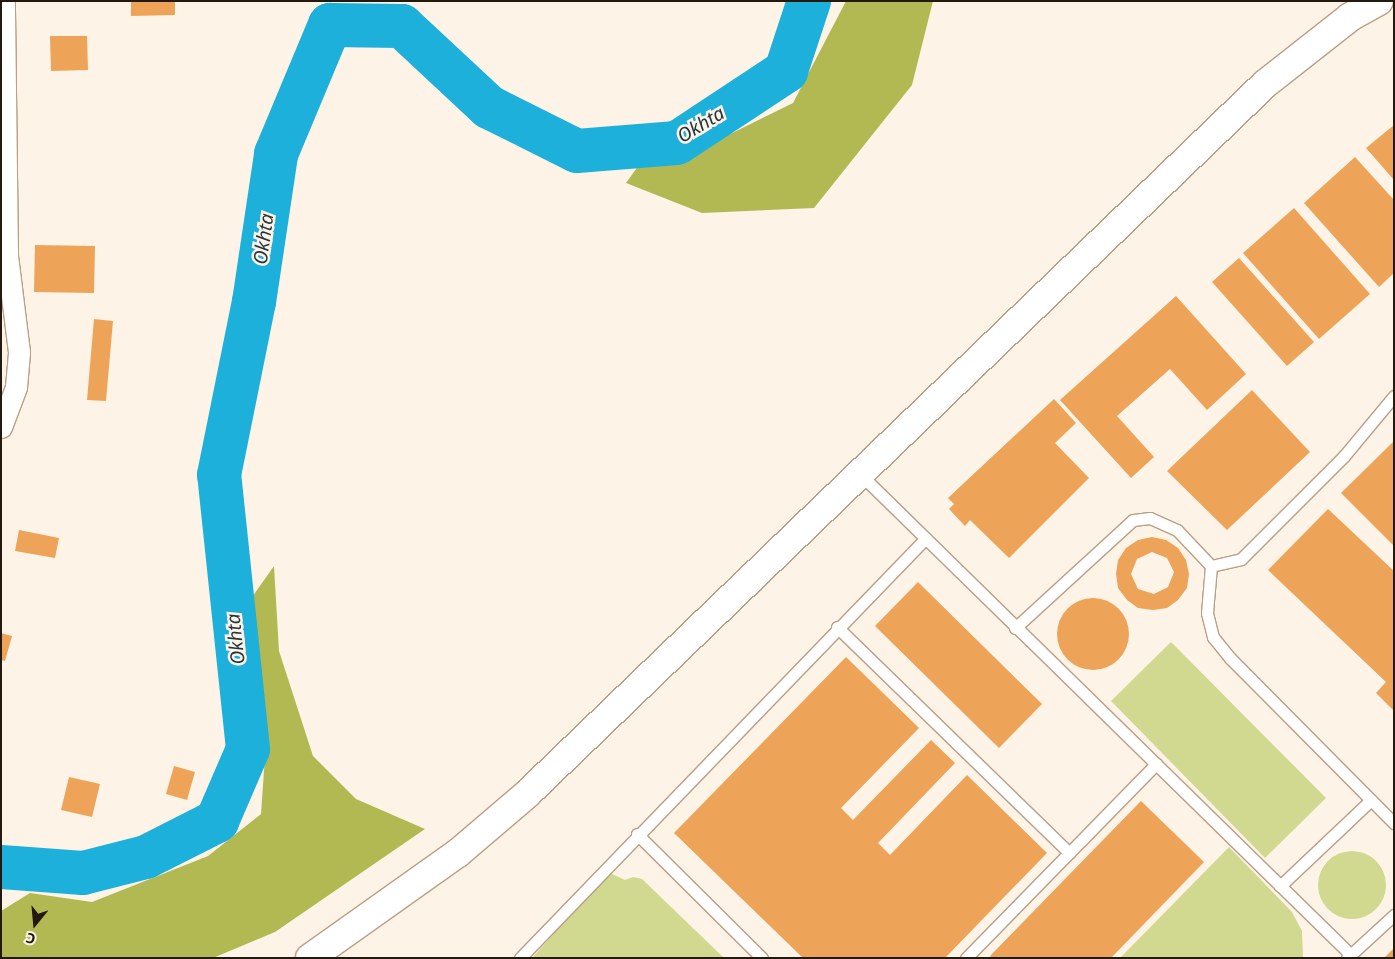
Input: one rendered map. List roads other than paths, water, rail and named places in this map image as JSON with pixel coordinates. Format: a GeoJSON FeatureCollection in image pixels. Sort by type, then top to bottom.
{"type":"FeatureCollection","features":[{"type":"Feature","properties":{"kind":"main road"},"geometry":{"type":"LineString","coordinates":[[310,958],[458,853],[527,794],[858,473],[1266,84],[1350,17],[1379,1]]}},
{"type":"Feature","properties":{"kind":"street"},"geometry":{"type":"LineString","coordinates":[[1,427],[16,387],[19,352],[5,279],[7,255],[4,1]]}},
{"type":"Feature","properties":{"kind":"lane"},"geometry":{"type":"LineString","coordinates":[[1211,566],[1241,558],[1344,456],[1394,396]]}},
{"type":"Feature","properties":{"kind":"lane"},"geometry":{"type":"LineString","coordinates":[[858,473],[924,540],[1156,764],[1349,956],[1394,915]]}},
{"type":"Feature","properties":{"kind":"lane"},"geometry":{"type":"LineString","coordinates":[[1015,628],[1133,520],[1150,518],[1177,530],[1211,566],[1207,613],[1213,636],[1230,658],[1394,823]]}},
{"type":"Feature","properties":{"kind":"lane"},"geometry":{"type":"LineString","coordinates":[[520,958],[837,627],[924,540]]}},
{"type":"Feature","properties":{"kind":"lane"},"geometry":{"type":"LineString","coordinates":[[837,627],[1069,854]]}},
{"type":"Feature","properties":{"kind":"lane"},"geometry":{"type":"LineString","coordinates":[[966,958],[1156,764]]}},
{"type":"Feature","properties":{"kind":"lane"},"geometry":{"type":"LineString","coordinates":[[1280,886],[1371,800]]}},
{"type":"Feature","properties":{"kind":"lane"},"geometry":{"type":"LineString","coordinates":[[637,834],[762,958]]}},
{"type":"Feature","properties":{"kind":"waterway","name":"Okhta"},"geometry":{"type":"LineString","coordinates":[[1,867],[83,873],[146,857],[217,821],[248,749],[219,475],[254,302],[276,154],[330,25],[402,26],[489,107],[577,151],[677,143],[786,71],[809,1]]}}]}
